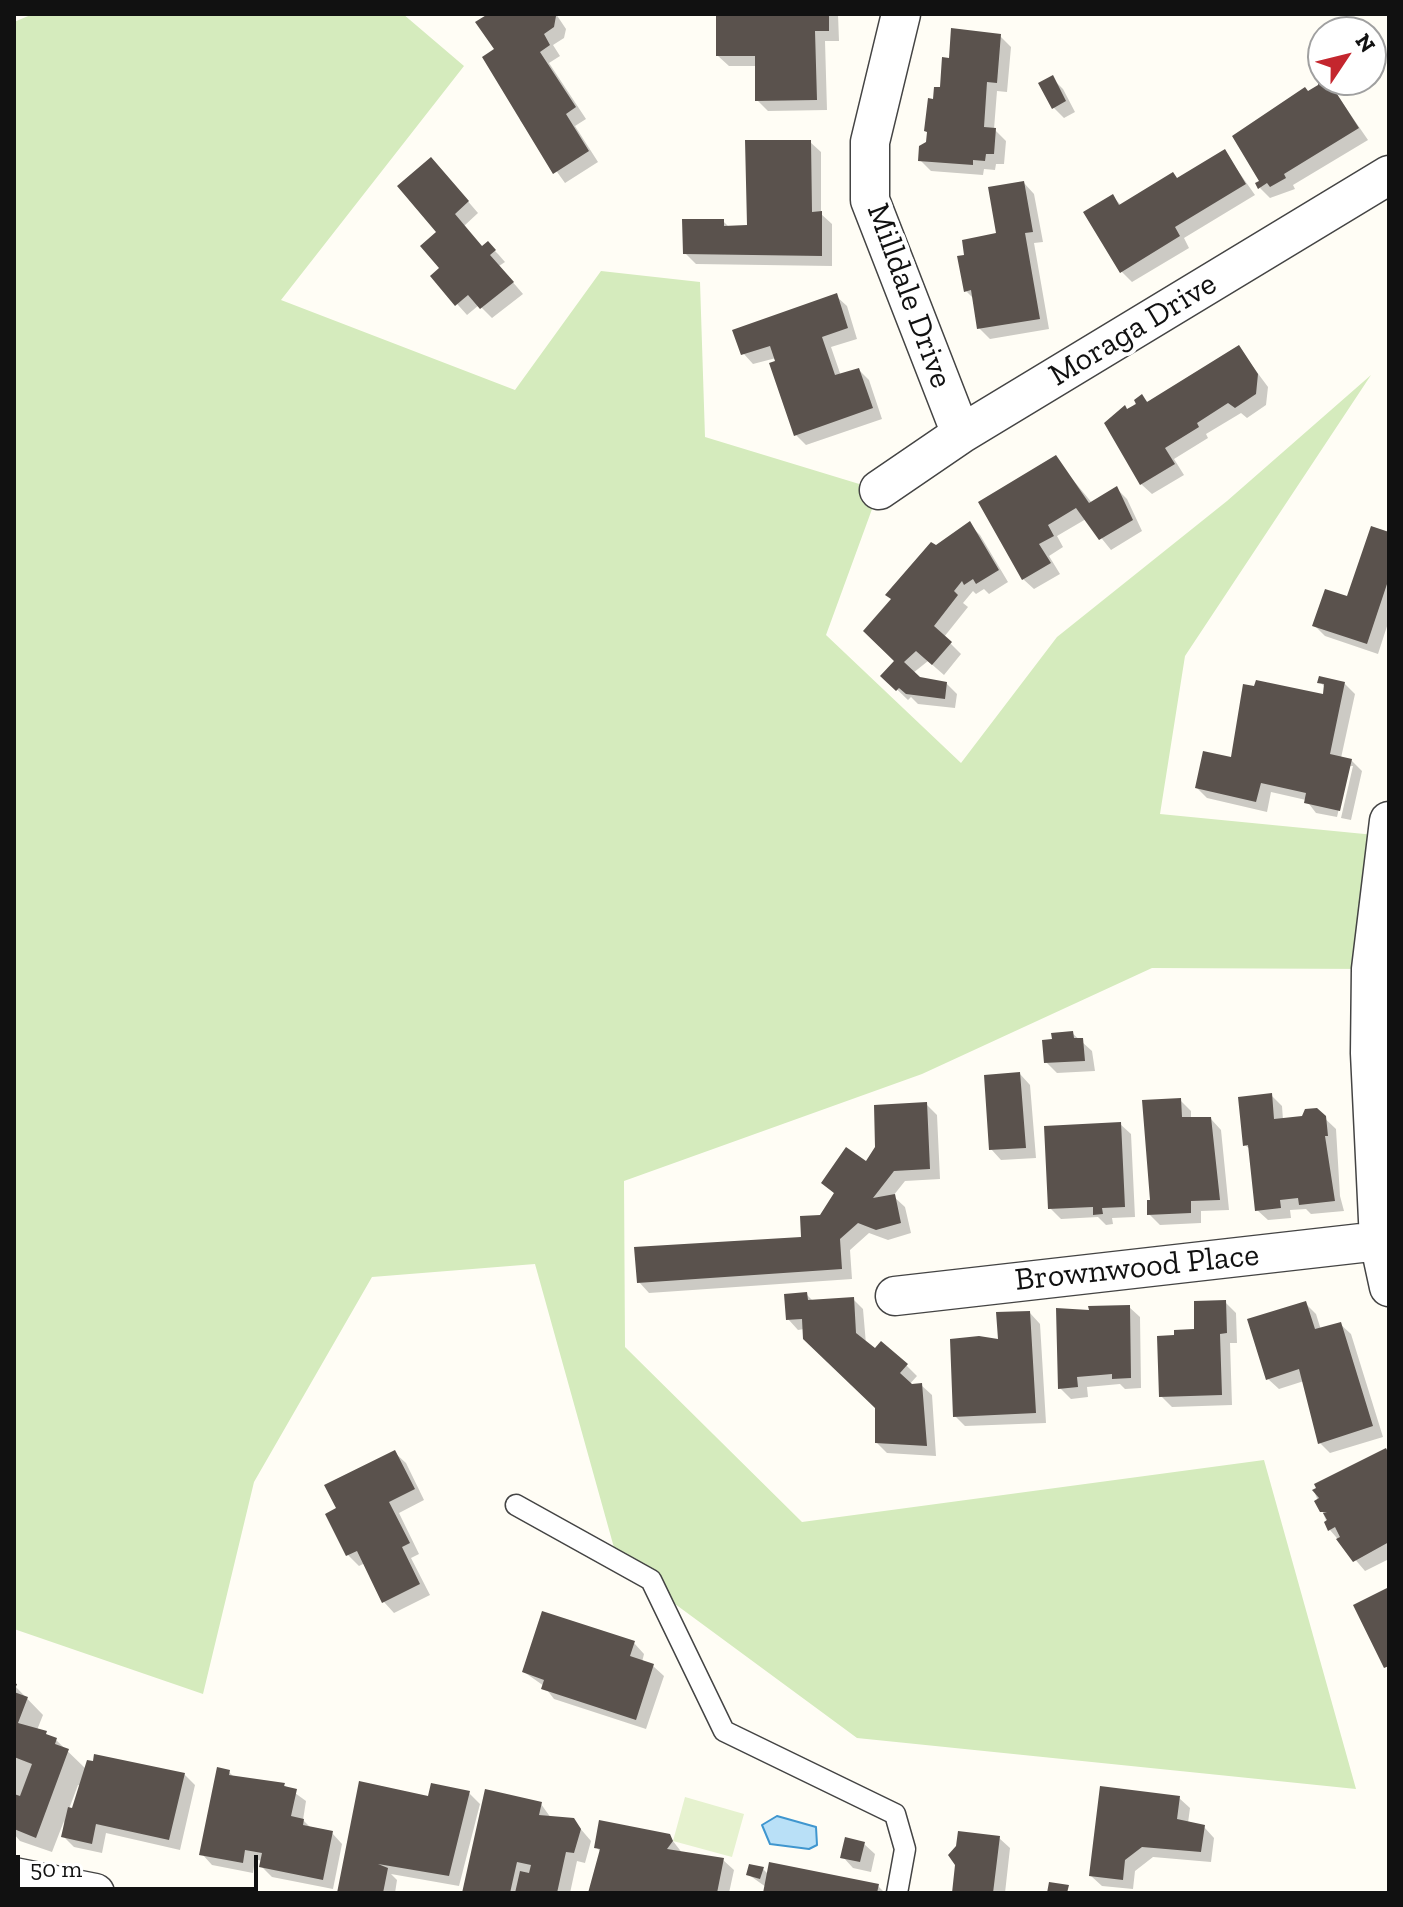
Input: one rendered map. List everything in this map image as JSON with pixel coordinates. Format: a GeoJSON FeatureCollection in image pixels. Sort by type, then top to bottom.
{"type":"FeatureCollection","features":[{"type":"Feature","properties":{"kind":"street","name":"Milldale Drive"},"geometry":{"type":"LineString","coordinates":[[901,14],[870,142],[870,200],[961,434]]}},
{"type":"Feature","properties":{"kind":"street","name":"Moraga Drive"},"geometry":{"type":"LineString","coordinates":[[879,490],[961,434],[1389,175]]}},
{"type":"Feature","properties":{"kind":"street"},"geometry":{"type":"LineString","coordinates":[[1389,821],[1371,969],[1370,1053],[1379,1241],[1389,1287]]}},
{"type":"Feature","properties":{"kind":"street","name":"Brownwood Place"},"geometry":{"type":"LineString","coordinates":[[895,1296],[1379,1241]]}},
{"type":"Feature","properties":{"kind":"street"},"geometry":{"type":"LineString","coordinates":[[14,1877],[95,1893]]}},
{"type":"Feature","properties":{"kind":"lane"},"geometry":{"type":"LineString","coordinates":[[516,1505],[651,1580],[724,1731],[895,1814],[905,1849],[897,1893]]}},
{"type":"Feature","properties":{"kind":"green space"},"geometry":{"type":"Polygon","coordinates":[[[33,14],[403,14],[464,66],[281,300],[515,390],[601,271],[700,282],[705,437],[879,490],[826,635],[961,763],[1057,637],[1227,501],[1371,375],[1185,656],[1160,814],[1385,836],[1371,969],[1152,968],[922,1074],[624,1181],[625,1347],[802,1522],[1264,1460],[1356,1789],[857,1738],[618,1562],[535,1264],[372,1277],[254,1482],[203,1694],[14,1629],[14,22],[33,14]]]}},
{"type":"Feature","properties":{"kind":"green space"},"geometry":{"type":"Polygon","coordinates":[[[685,1797],[744,1814],[732,1857],[673,1841],[685,1797]]]}},
{"type":"Feature","properties":{"kind":"water"},"geometry":{"type":"Polygon","coordinates":[[[777,1816],[816,1827],[817,1845],[809,1849],[770,1844],[762,1825],[777,1816]]]}},
{"type":"Feature","properties":{"kind":"building"},"geometry":{"type":"Polygon","coordinates":[[[488,14],[556,16],[554,27],[544,34],[550,45],[540,52],[576,107],[566,114],[589,151],[553,174],[482,57],[494,49],[475,22],[488,14]]]}},
{"type":"Feature","properties":{"kind":"building"},"geometry":{"type":"Polygon","coordinates":[[[716,14],[829,14],[829,31],[815,31],[817,100],[755,101],[755,56],[716,56],[716,14]]]}},
{"type":"Feature","properties":{"kind":"building"},"geometry":{"type":"Polygon","coordinates":[[[951,28],[1001,34],[997,83],[987,82],[984,127],[996,128],[994,154],[986,154],[985,161],[973,160],[973,165],[918,161],[919,146],[926,142],[927,132],[924,131],[928,98],[933,99],[934,87],[940,87],[942,57],[949,58],[951,28]]]}},
{"type":"Feature","properties":{"kind":"building"},"geometry":{"type":"Polygon","coordinates":[[[1053,75],[1066,101],[1052,109],[1038,83],[1053,75]]]}},
{"type":"Feature","properties":{"kind":"building"},"geometry":{"type":"Polygon","coordinates":[[[1305,87],[1307,96],[1338,96],[1359,128],[1284,174],[1286,178],[1270,187],[1267,183],[1258,189],[1255,183],[1259,181],[1232,136],[1305,87]]]}},
{"type":"Feature","properties":{"kind":"building"},"geometry":{"type":"Polygon","coordinates":[[[745,140],[811,140],[812,212],[822,211],[822,256],[683,254],[682,219],[724,219],[724,226],[747,225],[745,140]]]}},
{"type":"Feature","properties":{"kind":"building"},"geometry":{"type":"Polygon","coordinates":[[[1225,149],[1246,184],[1175,227],[1180,236],[1120,273],[1083,212],[1113,194],[1119,205],[1173,172],[1177,178],[1225,149]]]}},
{"type":"Feature","properties":{"kind":"building"},"geometry":{"type":"Polygon","coordinates":[[[431,157],[469,201],[455,214],[482,246],[488,241],[496,250],[490,255],[514,282],[480,309],[468,295],[455,306],[430,276],[439,268],[420,246],[436,232],[397,186],[431,157]]]}},
{"type":"Feature","properties":{"kind":"building"},"geometry":{"type":"Polygon","coordinates":[[[1024,181],[1033,232],[1025,233],[1040,319],[977,329],[971,290],[964,292],[957,256],[964,255],[962,240],[996,233],[988,187],[1024,181]]]}},
{"type":"Feature","properties":{"kind":"building"},"geometry":{"type":"Polygon","coordinates":[[[837,293],[848,328],[822,337],[835,375],[859,368],[873,408],[794,436],[769,363],[775,361],[770,346],[741,355],[732,330],[837,293]]]}},
{"type":"Feature","properties":{"kind":"building"},"geometry":{"type":"Polygon","coordinates":[[[1239,345],[1258,374],[1256,394],[1235,408],[1228,403],[1197,423],[1199,427],[1165,448],[1175,464],[1140,485],[1104,423],[1125,405],[1127,409],[1136,404],[1134,400],[1142,394],[1147,402],[1239,345]]]}},
{"type":"Feature","properties":{"kind":"building"},"geometry":{"type":"Polygon","coordinates":[[[1056,455],[1089,503],[1117,486],[1133,520],[1099,540],[1076,508],[1048,525],[1054,536],[1039,544],[1051,563],[1022,580],[978,502],[1056,455]]]}},
{"type":"Feature","properties":{"kind":"building"},"geometry":{"type":"Polygon","coordinates":[[[970,521],[999,570],[976,584],[973,579],[964,585],[962,581],[954,591],[958,595],[934,626],[952,642],[932,665],[916,651],[904,662],[920,677],[947,682],[945,699],[906,694],[899,688],[896,691],[880,676],[894,661],[863,631],[891,599],[885,595],[931,542],[936,545],[970,521]]]}},
{"type":"Feature","properties":{"kind":"building"},"geometry":{"type":"Polygon","coordinates":[[[1371,526],[1389,532],[1389,578],[1367,644],[1312,626],[1325,589],[1347,596],[1371,526]]]}},
{"type":"Feature","properties":{"kind":"building"},"geometry":{"type":"Polygon","coordinates":[[[1319,676],[1345,682],[1330,754],[1352,759],[1340,811],[1304,803],[1306,793],[1261,783],[1256,802],[1195,788],[1203,751],[1231,757],[1243,684],[1254,686],[1256,680],[1323,694],[1324,684],[1317,683],[1319,676]]]}},
{"type":"Feature","properties":{"kind":"building"},"geometry":{"type":"Polygon","coordinates":[[[1073,1031],[1074,1038],[1083,1038],[1085,1061],[1044,1063],[1042,1040],[1052,1039],[1051,1033],[1073,1031]]]}},
{"type":"Feature","properties":{"kind":"building"},"geometry":{"type":"Polygon","coordinates":[[[1020,1072],[1026,1148],[989,1150],[984,1075],[1020,1072]]]}},
{"type":"Feature","properties":{"kind":"building"},"geometry":{"type":"Polygon","coordinates":[[[1272,1093],[1274,1119],[1302,1116],[1305,1109],[1317,1108],[1326,1116],[1328,1136],[1325,1136],[1335,1201],[1299,1205],[1298,1198],[1280,1200],[1281,1208],[1255,1211],[1248,1145],[1243,1146],[1238,1097],[1272,1093]]]}},
{"type":"Feature","properties":{"kind":"building"},"geometry":{"type":"Polygon","coordinates":[[[1181,1098],[1182,1117],[1211,1117],[1220,1200],[1191,1201],[1191,1213],[1147,1215],[1147,1200],[1150,1200],[1142,1100],[1181,1098]]]}},
{"type":"Feature","properties":{"kind":"building"},"geometry":{"type":"Polygon","coordinates":[[[927,1102],[930,1169],[894,1171],[873,1198],[895,1194],[901,1223],[876,1230],[858,1223],[840,1239],[842,1269],[637,1283],[634,1247],[801,1237],[800,1216],[820,1215],[834,1193],[821,1183],[846,1147],[866,1161],[875,1147],[874,1105],[927,1102]]]}},
{"type":"Feature","properties":{"kind":"building"},"geometry":{"type":"Polygon","coordinates":[[[1121,1122],[1125,1207],[1102,1208],[1103,1214],[1093,1215],[1093,1207],[1048,1209],[1044,1126],[1121,1122]]]}},
{"type":"Feature","properties":{"kind":"building"},"geometry":{"type":"Polygon","coordinates":[[[807,1292],[808,1300],[854,1297],[856,1333],[875,1348],[881,1341],[908,1364],[900,1373],[912,1384],[922,1383],[927,1446],[875,1443],[875,1408],[803,1339],[802,1319],[786,1320],[784,1294],[807,1292]]]}},
{"type":"Feature","properties":{"kind":"building"},"geometry":{"type":"Polygon","coordinates":[[[1226,1300],[1227,1333],[1220,1334],[1222,1395],[1159,1397],[1157,1336],[1174,1335],[1174,1330],[1194,1329],[1194,1301],[1226,1300]]]}},
{"type":"Feature","properties":{"kind":"building"},"geometry":{"type":"Polygon","coordinates":[[[1306,1301],[1315,1329],[1341,1322],[1373,1426],[1318,1444],[1299,1369],[1266,1380],[1247,1319],[1306,1301]]]}},
{"type":"Feature","properties":{"kind":"building"},"geometry":{"type":"Polygon","coordinates":[[[1130,1305],[1131,1378],[1112,1379],[1112,1374],[1077,1377],[1078,1387],[1058,1389],[1056,1308],[1089,1310],[1088,1306],[1130,1305]]]}},
{"type":"Feature","properties":{"kind":"building"},"geometry":{"type":"Polygon","coordinates":[[[1030,1311],[1036,1413],[953,1417],[950,1339],[979,1336],[998,1339],[996,1312],[1030,1311]]]}},
{"type":"Feature","properties":{"kind":"building"},"geometry":{"type":"Polygon","coordinates":[[[1386,1448],[1389,1454],[1389,1542],[1353,1562],[1336,1539],[1340,1537],[1335,1527],[1328,1531],[1323,1513],[1327,1512],[1320,1512],[1314,1501],[1319,1498],[1312,1490],[1316,1488],[1314,1484],[1386,1448]]]}},
{"type":"Feature","properties":{"kind":"building"},"geometry":{"type":"Polygon","coordinates":[[[395,1450],[415,1489],[389,1502],[410,1543],[402,1547],[420,1584],[382,1603],[357,1551],[346,1556],[325,1514],[336,1508],[324,1485],[395,1450]]]}},
{"type":"Feature","properties":{"kind":"building"},"geometry":{"type":"Polygon","coordinates":[[[1389,1587],[1389,1666],[1384,1668],[1353,1605],[1389,1587]]]}},
{"type":"Feature","properties":{"kind":"building"},"geometry":{"type":"Polygon","coordinates":[[[542,1611],[635,1641],[630,1656],[654,1664],[636,1720],[541,1689],[544,1680],[522,1672],[542,1611]]]}},
{"type":"Feature","properties":{"kind":"building"},"geometry":{"type":"Polygon","coordinates":[[[14,1692],[28,1697],[18,1723],[47,1731],[46,1734],[57,1738],[55,1744],[69,1749],[36,1838],[14,1829],[14,1794],[20,1796],[32,1764],[14,1757],[14,1692]]]}},
{"type":"Feature","properties":{"kind":"building"},"geometry":{"type":"Polygon","coordinates":[[[94,1754],[185,1773],[169,1840],[96,1824],[92,1844],[61,1837],[68,1807],[72,1808],[87,1760],[93,1761],[94,1754]]]}},
{"type":"Feature","properties":{"kind":"building"},"geometry":{"type":"Polygon","coordinates":[[[217,1767],[230,1770],[229,1775],[285,1783],[284,1786],[297,1789],[291,1816],[304,1819],[303,1825],[333,1831],[323,1880],[259,1867],[262,1853],[245,1850],[243,1863],[199,1855],[217,1767]]]}},
{"type":"Feature","properties":{"kind":"building"},"geometry":{"type":"Polygon","coordinates":[[[359,1781],[428,1796],[431,1783],[470,1791],[449,1876],[378,1864],[388,1868],[383,1893],[337,1893],[359,1781]]]}},
{"type":"Feature","properties":{"kind":"building"},"geometry":{"type":"Polygon","coordinates":[[[1100,1786],[1180,1796],[1177,1819],[1205,1825],[1201,1852],[1142,1847],[1125,1860],[1123,1880],[1089,1876],[1100,1786]]]}},
{"type":"Feature","properties":{"kind":"building"},"geometry":{"type":"Polygon","coordinates":[[[485,1789],[542,1802],[539,1815],[574,1818],[581,1829],[574,1853],[566,1852],[557,1893],[515,1893],[520,1871],[529,1873],[531,1865],[517,1862],[510,1893],[462,1893],[485,1789]]]}},
{"type":"Feature","properties":{"kind":"building"},"geometry":{"type":"Polygon","coordinates":[[[599,1820],[670,1834],[673,1841],[667,1849],[724,1858],[717,1893],[588,1893],[600,1849],[594,1848],[599,1820]]]}},
{"type":"Feature","properties":{"kind":"building"},"geometry":{"type":"Polygon","coordinates":[[[958,1831],[1000,1836],[993,1893],[952,1893],[955,1865],[948,1855],[956,1846],[958,1831]]]}},
{"type":"Feature","properties":{"kind":"building"},"geometry":{"type":"Polygon","coordinates":[[[845,1837],[865,1842],[860,1862],[840,1858],[845,1837]]]}},
{"type":"Feature","properties":{"kind":"building"},"geometry":{"type":"Polygon","coordinates":[[[769,1862],[879,1884],[877,1893],[763,1893],[769,1862]]]}},
{"type":"Feature","properties":{"kind":"building"},"geometry":{"type":"Polygon","coordinates":[[[749,1864],[764,1867],[760,1879],[746,1875],[749,1864]]]}},
{"type":"Feature","properties":{"kind":"building"},"geometry":{"type":"Polygon","coordinates":[[[1049,1882],[1069,1885],[1067,1893],[1047,1893],[1049,1882]]]}}]}
